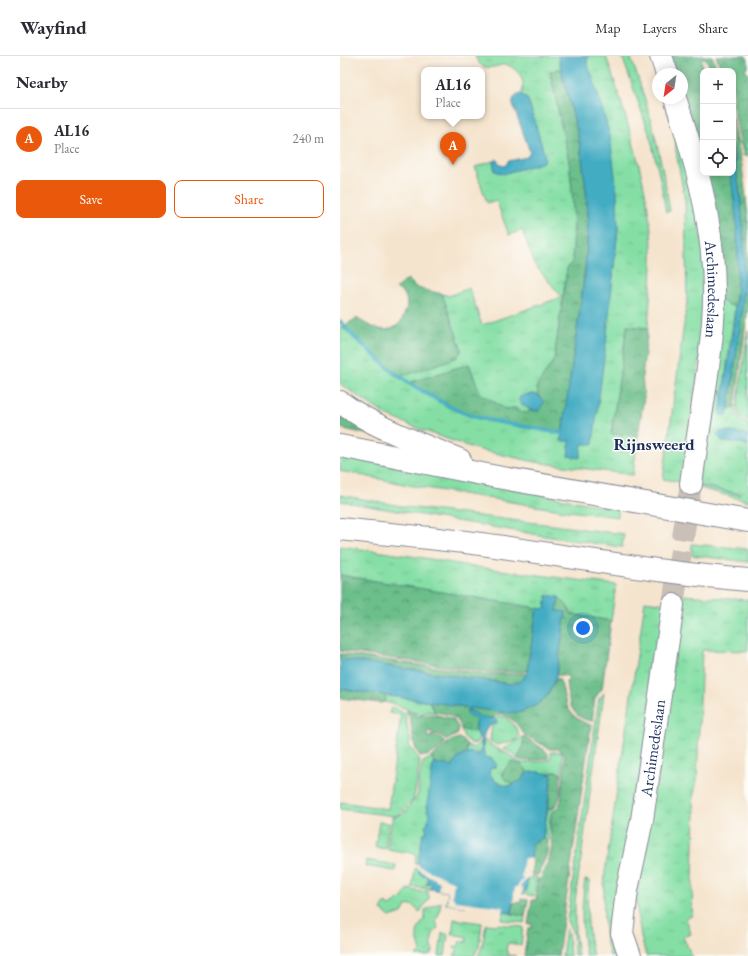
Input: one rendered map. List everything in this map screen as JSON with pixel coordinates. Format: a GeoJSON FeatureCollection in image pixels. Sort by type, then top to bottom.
{"type":"FeatureCollection","features":[{"type":"Feature","properties":{"kind":"main road"},"geometry":{"type":"LineString","coordinates":[[661,56],[665,68]]}},
{"type":"Feature","properties":{"kind":"main road","name":"Archimedeslaan"},"geometry":{"type":"LineString","coordinates":[[677,104],[705,202],[712,259],[713,320],[691,484]]}},
{"type":"Feature","properties":{"kind":"main road"},"geometry":{"type":"LineString","coordinates":[[340,402],[353,411],[388,430],[497,477]]}},
{"type":"Feature","properties":{"kind":"main road"},"geometry":{"type":"LineString","coordinates":[[340,446],[497,477],[748,521]]}},
{"type":"Feature","properties":{"kind":"main road"},"geometry":{"type":"LineString","coordinates":[[340,515],[481,544]]}},
{"type":"Feature","properties":{"kind":"main road"},"geometry":{"type":"LineString","coordinates":[[340,529],[481,544],[613,564],[748,580]]}},
{"type":"Feature","properties":{"kind":"main road","name":"Archimedeslaan"},"geometry":{"type":"LineString","coordinates":[[630,956],[622,933],[627,890],[642,820],[673,605]]}},
{"type":"Feature","properties":{"kind":"main road","name":"Archimedeslaan"},"geometry":{"type":"LineString","coordinates":[[627,890],[643,956]]}},
{"type":"Feature","properties":{"kind":"green space"},"geometry":{"type":"Polygon","coordinates":[[[475,56],[558,56],[561,68],[550,72],[569,161],[574,222],[573,260],[567,269],[554,360],[537,386],[538,396],[534,394],[524,395],[529,410],[531,410],[526,414],[515,408],[505,409],[480,393],[469,364],[409,383],[450,407],[469,415],[562,434],[562,440],[570,441],[568,456],[581,444],[606,343],[618,228],[592,75],[587,64],[588,56],[606,56],[627,120],[639,164],[648,208],[652,242],[648,328],[627,326],[612,434],[638,435],[633,475],[535,462],[476,449],[422,430],[386,415],[340,384],[340,326],[393,372],[461,352],[461,348],[442,294],[449,296],[469,288],[482,325],[562,297],[535,265],[522,230],[509,235],[496,200],[487,203],[475,167],[493,161],[495,171],[545,157],[529,102],[527,98],[521,95],[523,85],[521,76],[515,69],[506,64],[488,68],[481,65],[475,56]]]}},
{"type":"Feature","properties":{"kind":"green space"},"geometry":{"type":"Polygon","coordinates":[[[622,56],[630,56],[649,113],[659,152],[670,211],[666,212],[650,136],[622,56]]]}},
{"type":"Feature","properties":{"kind":"green space"},"geometry":{"type":"Polygon","coordinates":[[[668,56],[712,56],[717,68],[710,68],[707,60],[704,58],[701,60],[703,68],[700,68],[700,159],[684,104],[688,104],[688,68],[672,68],[668,56]]]}},
{"type":"Feature","properties":{"kind":"green space"},"geometry":{"type":"Polygon","coordinates":[[[716,56],[746,56],[748,60],[748,67],[745,69],[748,74],[748,156],[744,156],[743,154],[736,122],[736,68],[721,68],[716,56]]]}},
{"type":"Feature","properties":{"kind":"green space"},"geometry":{"type":"Polygon","coordinates":[[[561,68],[582,159],[587,206],[586,252],[583,283],[562,434],[469,415],[450,407],[409,383],[469,364],[480,393],[505,409],[515,408],[526,414],[531,410],[533,411],[540,397],[538,396],[537,386],[554,360],[567,269],[573,260],[574,222],[569,161],[550,72],[561,68]]]}},
{"type":"Feature","properties":{"kind":"green space"},"geometry":{"type":"Polygon","coordinates":[[[664,104],[669,104],[683,144],[706,262],[705,318],[683,482],[663,479],[687,302],[685,201],[676,151],[675,132],[664,104]]]}},
{"type":"Feature","properties":{"kind":"green space"},"geometry":{"type":"Polygon","coordinates":[[[736,135],[742,166],[748,216],[748,307],[735,406],[729,408],[739,332],[741,201],[736,168],[736,135]]]}},
{"type":"Feature","properties":{"kind":"green space"},"geometry":{"type":"Polygon","coordinates":[[[704,176],[731,176],[735,205],[738,257],[735,307],[719,299],[704,176]]]}},
{"type":"Feature","properties":{"kind":"green space"},"geometry":{"type":"Polygon","coordinates":[[[408,279],[417,288],[442,294],[461,348],[461,352],[456,358],[400,377],[342,327],[357,318],[378,329],[385,330],[397,326],[402,320],[407,302],[404,295],[396,288],[408,279]]]}},
{"type":"Feature","properties":{"kind":"green space"},"geometry":{"type":"Polygon","coordinates":[[[719,299],[735,307],[720,415],[735,406],[738,417],[748,424],[748,435],[725,431],[723,442],[742,443],[748,446],[748,501],[699,488],[700,486],[740,494],[698,485],[719,299]]]}},
{"type":"Feature","properties":{"kind":"green space"},"geometry":{"type":"Polygon","coordinates":[[[627,326],[648,328],[642,376],[644,397],[638,435],[611,434],[627,326]]]}},
{"type":"Feature","properties":{"kind":"green space"},"geometry":{"type":"Polygon","coordinates":[[[748,331],[748,422],[739,415],[737,408],[748,331]]]}},
{"type":"Feature","properties":{"kind":"green space"},"geometry":{"type":"Polygon","coordinates":[[[340,405],[400,442],[340,428],[340,405]]]}},
{"type":"Feature","properties":{"kind":"green space"},"geometry":{"type":"Polygon","coordinates":[[[340,456],[617,509],[618,517],[560,510],[414,486],[340,471],[340,456]]]}},
{"type":"Feature","properties":{"kind":"green space"},"geometry":{"type":"Polygon","coordinates":[[[340,495],[407,507],[624,534],[622,547],[557,538],[340,501],[340,495]]]}},
{"type":"Feature","properties":{"kind":"green space"},"geometry":{"type":"Polygon","coordinates":[[[692,544],[748,549],[748,562],[691,555],[692,544]]]}},
{"type":"Feature","properties":{"kind":"green space"},"geometry":{"type":"Polygon","coordinates":[[[340,546],[470,566],[616,585],[611,621],[571,614],[568,607],[545,610],[340,575],[340,546]]]}},
{"type":"Feature","properties":{"kind":"green space"},"geometry":{"type":"Polygon","coordinates":[[[340,575],[537,608],[527,671],[488,672],[340,651],[340,575]]]}},
{"type":"Feature","properties":{"kind":"green space"},"geometry":{"type":"Polygon","coordinates":[[[684,595],[748,600],[748,651],[702,650],[697,780],[693,798],[695,811],[692,916],[686,918],[691,934],[683,937],[692,956],[646,956],[641,937],[636,901],[684,595]]]}},
{"type":"Feature","properties":{"kind":"green space"},"geometry":{"type":"Polygon","coordinates":[[[559,597],[568,607],[571,614],[611,621],[602,689],[595,698],[592,721],[579,716],[572,707],[569,701],[566,682],[569,679],[568,676],[556,675],[566,612],[557,611],[559,597]]]}},
{"type":"Feature","properties":{"kind":"green space"},"geometry":{"type":"Polygon","coordinates":[[[645,601],[666,604],[621,956],[610,956],[607,946],[604,914],[605,872],[645,601]]]}},
{"type":"Feature","properties":{"kind":"green space"},"geometry":{"type":"Polygon","coordinates":[[[340,654],[487,674],[527,674],[518,683],[510,684],[340,659],[340,654]]]}},
{"type":"Feature","properties":{"kind":"green space"},"geometry":{"type":"Polygon","coordinates":[[[556,678],[559,679],[569,709],[578,719],[591,725],[558,956],[524,956],[528,928],[532,928],[532,924],[528,924],[532,900],[536,900],[538,879],[541,879],[551,851],[551,819],[552,814],[561,801],[565,754],[558,749],[549,749],[524,734],[516,723],[502,714],[498,714],[493,718],[481,718],[469,711],[469,707],[495,711],[508,711],[531,707],[541,701],[549,692],[556,678]]]}},
{"type":"Feature","properties":{"kind":"green space"},"geometry":{"type":"Polygon","coordinates":[[[340,689],[384,695],[386,697],[385,702],[380,703],[340,698],[340,689]]]}},
{"type":"Feature","properties":{"kind":"green space"},"geometry":{"type":"Polygon","coordinates":[[[604,693],[575,901],[575,932],[578,956],[574,956],[573,933],[567,921],[599,699],[604,693]]]}},
{"type":"Feature","properties":{"kind":"green space"},"geometry":{"type":"Polygon","coordinates":[[[384,695],[430,702],[435,712],[419,714],[385,702],[384,695]]]}},
{"type":"Feature","properties":{"kind":"green space"},"geometry":{"type":"Polygon","coordinates":[[[430,702],[466,707],[476,719],[476,730],[473,732],[461,729],[460,724],[455,718],[435,712],[430,702]]]}},
{"type":"Feature","properties":{"kind":"green space"},"geometry":{"type":"Polygon","coordinates":[[[391,708],[395,708],[405,714],[410,739],[409,747],[419,758],[420,762],[413,800],[399,814],[394,816],[340,809],[341,802],[388,809],[401,715],[389,713],[391,708]]]}},
{"type":"Feature","properties":{"kind":"green space"},"geometry":{"type":"Polygon","coordinates":[[[406,711],[411,711],[418,716],[433,714],[453,719],[458,727],[458,734],[447,740],[442,736],[428,731],[427,737],[431,737],[431,735],[438,736],[443,739],[445,743],[427,756],[420,756],[414,745],[409,716],[406,711]]]}},
{"type":"Feature","properties":{"kind":"green space"},"geometry":{"type":"Polygon","coordinates":[[[498,716],[506,718],[514,725],[519,735],[516,740],[497,745],[490,741],[492,725],[498,722],[495,719],[498,716]]]}},
{"type":"Feature","properties":{"kind":"green space"},"geometry":{"type":"Polygon","coordinates":[[[461,729],[473,732],[476,730],[479,738],[476,743],[472,744],[464,737],[461,729]]]}},
{"type":"Feature","properties":{"kind":"green space"},"geometry":{"type":"Polygon","coordinates":[[[524,736],[523,745],[518,759],[513,753],[503,749],[524,736]]]}},
{"type":"Feature","properties":{"kind":"green space"},"geometry":{"type":"Polygon","coordinates":[[[524,736],[546,751],[548,758],[529,760],[518,759],[523,745],[524,736]]]}},
{"type":"Feature","properties":{"kind":"green space"},"geometry":{"type":"Polygon","coordinates":[[[459,738],[467,745],[466,754],[460,756],[452,766],[434,763],[432,757],[441,748],[459,738]]]}},
{"type":"Feature","properties":{"kind":"green space"},"geometry":{"type":"Polygon","coordinates":[[[483,739],[492,746],[523,763],[548,760],[551,758],[551,752],[561,752],[563,755],[561,776],[561,774],[551,772],[548,774],[531,773],[526,775],[527,771],[521,764],[512,762],[502,775],[509,782],[514,784],[505,785],[499,783],[493,779],[489,772],[491,768],[496,767],[491,758],[487,759],[485,756],[483,739]]]}},
{"type":"Feature","properties":{"kind":"green space"},"geometry":{"type":"Polygon","coordinates":[[[480,741],[482,750],[480,754],[466,754],[467,745],[474,748],[480,741]]]}},
{"type":"Feature","properties":{"kind":"green space"},"geometry":{"type":"Polygon","coordinates":[[[432,757],[434,762],[427,806],[429,817],[425,827],[427,831],[423,834],[417,865],[415,864],[416,854],[387,849],[392,818],[402,814],[416,798],[423,762],[432,757]]]}},
{"type":"Feature","properties":{"kind":"green space"},"geometry":{"type":"Polygon","coordinates":[[[512,762],[523,766],[527,771],[522,781],[514,784],[505,780],[503,777],[505,769],[512,762]]]}},
{"type":"Feature","properties":{"kind":"green space"},"geometry":{"type":"Polygon","coordinates":[[[557,771],[561,776],[560,796],[556,805],[553,808],[548,809],[552,776],[548,774],[557,771]]]}},
{"type":"Feature","properties":{"kind":"green space"},"geometry":{"type":"Polygon","coordinates":[[[555,806],[550,816],[548,842],[543,838],[548,809],[555,806]]]}},
{"type":"Feature","properties":{"kind":"green space"},"geometry":{"type":"Polygon","coordinates":[[[379,822],[389,823],[385,849],[375,847],[379,822]]]}},
{"type":"Feature","properties":{"kind":"green space"},"geometry":{"type":"Polygon","coordinates":[[[543,838],[548,842],[547,854],[538,875],[531,874],[533,860],[530,859],[533,843],[543,838]]]}},
{"type":"Feature","properties":{"kind":"green space"},"geometry":{"type":"Polygon","coordinates":[[[366,860],[396,865],[395,871],[365,866],[366,860]]]}},
{"type":"Feature","properties":{"kind":"green space"},"geometry":{"type":"Polygon","coordinates":[[[415,868],[429,880],[426,883],[432,884],[430,889],[412,887],[415,868]]]}},
{"type":"Feature","properties":{"kind":"green space"},"geometry":{"type":"Polygon","coordinates":[[[531,876],[537,877],[534,896],[522,894],[522,892],[526,891],[528,878],[531,879],[531,876]]]}},
{"type":"Feature","properties":{"kind":"green space"},"geometry":{"type":"Polygon","coordinates":[[[585,880],[589,881],[589,937],[593,956],[586,956],[582,928],[585,880]]]}},
{"type":"Feature","properties":{"kind":"green space"},"geometry":{"type":"Polygon","coordinates":[[[408,889],[422,892],[428,891],[429,898],[420,912],[412,905],[406,906],[402,913],[390,917],[381,910],[385,903],[390,906],[401,899],[408,889]]]}},
{"type":"Feature","properties":{"kind":"green space"},"geometry":{"type":"Polygon","coordinates":[[[521,899],[528,900],[525,916],[512,914],[514,902],[520,903],[521,899]]]}},
{"type":"Feature","properties":{"kind":"green space"},"geometry":{"type":"Polygon","coordinates":[[[441,902],[439,914],[436,920],[438,928],[435,930],[432,939],[433,952],[428,956],[416,956],[421,951],[417,934],[419,927],[425,919],[425,910],[441,902]]]}},
{"type":"Feature","properties":{"kind":"green space"},"geometry":{"type":"Polygon","coordinates":[[[503,912],[525,916],[524,923],[502,920],[503,912]]]}},
{"type":"Feature","properties":{"kind":"green space"},"geometry":{"type":"Polygon","coordinates":[[[454,919],[482,923],[479,946],[474,956],[454,956],[457,951],[454,946],[458,947],[460,941],[466,942],[467,937],[452,934],[454,919]]]}},
{"type":"Feature","properties":{"kind":"green space"},"geometry":{"type":"Polygon","coordinates":[[[486,924],[523,927],[521,945],[508,943],[506,949],[509,955],[516,956],[478,956],[482,947],[486,924]]]}},
{"type":"Feature","properties":{"kind":"green space"},"geometry":{"type":"Polygon","coordinates":[[[566,928],[570,956],[562,956],[566,928]]]}},
{"type":"Feature","properties":{"kind":"green space"},"geometry":{"type":"Polygon","coordinates":[[[442,933],[448,934],[445,956],[439,956],[442,933]]]}},
{"type":"Feature","properties":{"kind":"water"},"geometry":{"type":"Polygon","coordinates":[[[558,56],[588,56],[587,64],[592,75],[610,135],[617,192],[618,228],[606,343],[593,444],[582,444],[580,458],[568,456],[570,441],[561,441],[585,274],[588,216],[580,143],[558,56]]]}},
{"type":"Feature","properties":{"kind":"water"},"geometry":{"type":"Polygon","coordinates":[[[519,94],[523,95],[529,102],[545,157],[544,161],[541,163],[503,174],[495,171],[493,161],[497,159],[499,164],[503,166],[506,165],[508,161],[527,157],[530,152],[513,105],[514,98],[519,94]]]}},
{"type":"Feature","properties":{"kind":"water"},"geometry":{"type":"Polygon","coordinates":[[[736,168],[743,224],[744,279],[742,312],[728,411],[726,416],[720,415],[733,329],[737,269],[737,236],[731,176],[736,176],[736,168]]]}},
{"type":"Feature","properties":{"kind":"water"},"geometry":{"type":"Polygon","coordinates":[[[534,394],[540,397],[544,403],[538,411],[525,407],[519,399],[524,395],[534,394]]]}},
{"type":"Feature","properties":{"kind":"water"},"geometry":{"type":"Polygon","coordinates":[[[725,431],[748,435],[748,446],[742,443],[723,442],[717,434],[725,431]]]}},
{"type":"Feature","properties":{"kind":"water"},"geometry":{"type":"Polygon","coordinates":[[[547,595],[559,597],[557,611],[566,612],[556,678],[547,696],[538,704],[522,712],[510,713],[469,708],[469,711],[474,712],[480,717],[494,718],[498,722],[488,726],[484,733],[483,742],[484,755],[486,758],[491,758],[497,765],[496,767],[491,768],[489,772],[496,781],[504,785],[512,786],[532,772],[552,775],[543,838],[533,843],[526,891],[514,895],[512,913],[446,904],[448,892],[430,889],[432,884],[429,883],[426,885],[428,880],[426,876],[420,874],[418,871],[420,866],[418,861],[423,834],[427,831],[425,827],[427,825],[429,814],[427,806],[433,763],[452,766],[460,756],[470,752],[480,754],[482,750],[481,741],[476,730],[476,719],[468,716],[466,707],[340,689],[340,659],[510,684],[516,683],[526,675],[537,608],[545,609],[547,595]]]}},
{"type":"Feature","properties":{"kind":"pier"},"geometry":{"type":"Polygon","coordinates":[[[524,858],[532,859],[530,879],[527,878],[520,887],[523,888],[522,894],[516,897],[516,902],[513,902],[515,887],[517,887],[524,878],[521,878],[524,858]]]}},
{"type":"Feature","properties":{"kind":"pier"},"geometry":{"type":"Polygon","coordinates":[[[418,866],[454,882],[452,896],[455,901],[503,907],[502,914],[467,909],[467,907],[447,904],[448,892],[438,890],[440,882],[417,869],[418,866]]]}},
{"type":"Feature","properties":{"kind":"waterway"},"geometry":{"type":"LineString","coordinates":[[340,321],[352,335],[393,372],[450,407],[469,415],[488,420],[566,434]]}},
{"type":"Feature","properties":{"kind":"tunnel"},"geometry":{"type":"LineString","coordinates":[[673,605],[691,484]]}},
{"type":"Feature","properties":{"kind":"place","name":"AL16"},"geometry":{"type":"Point","coordinates":[453,165]}},
{"type":"Feature","properties":{"kind":"district","name":"Rijnsweerd"},"geometry":{"type":"Point","coordinates":[654,444]}}]}
